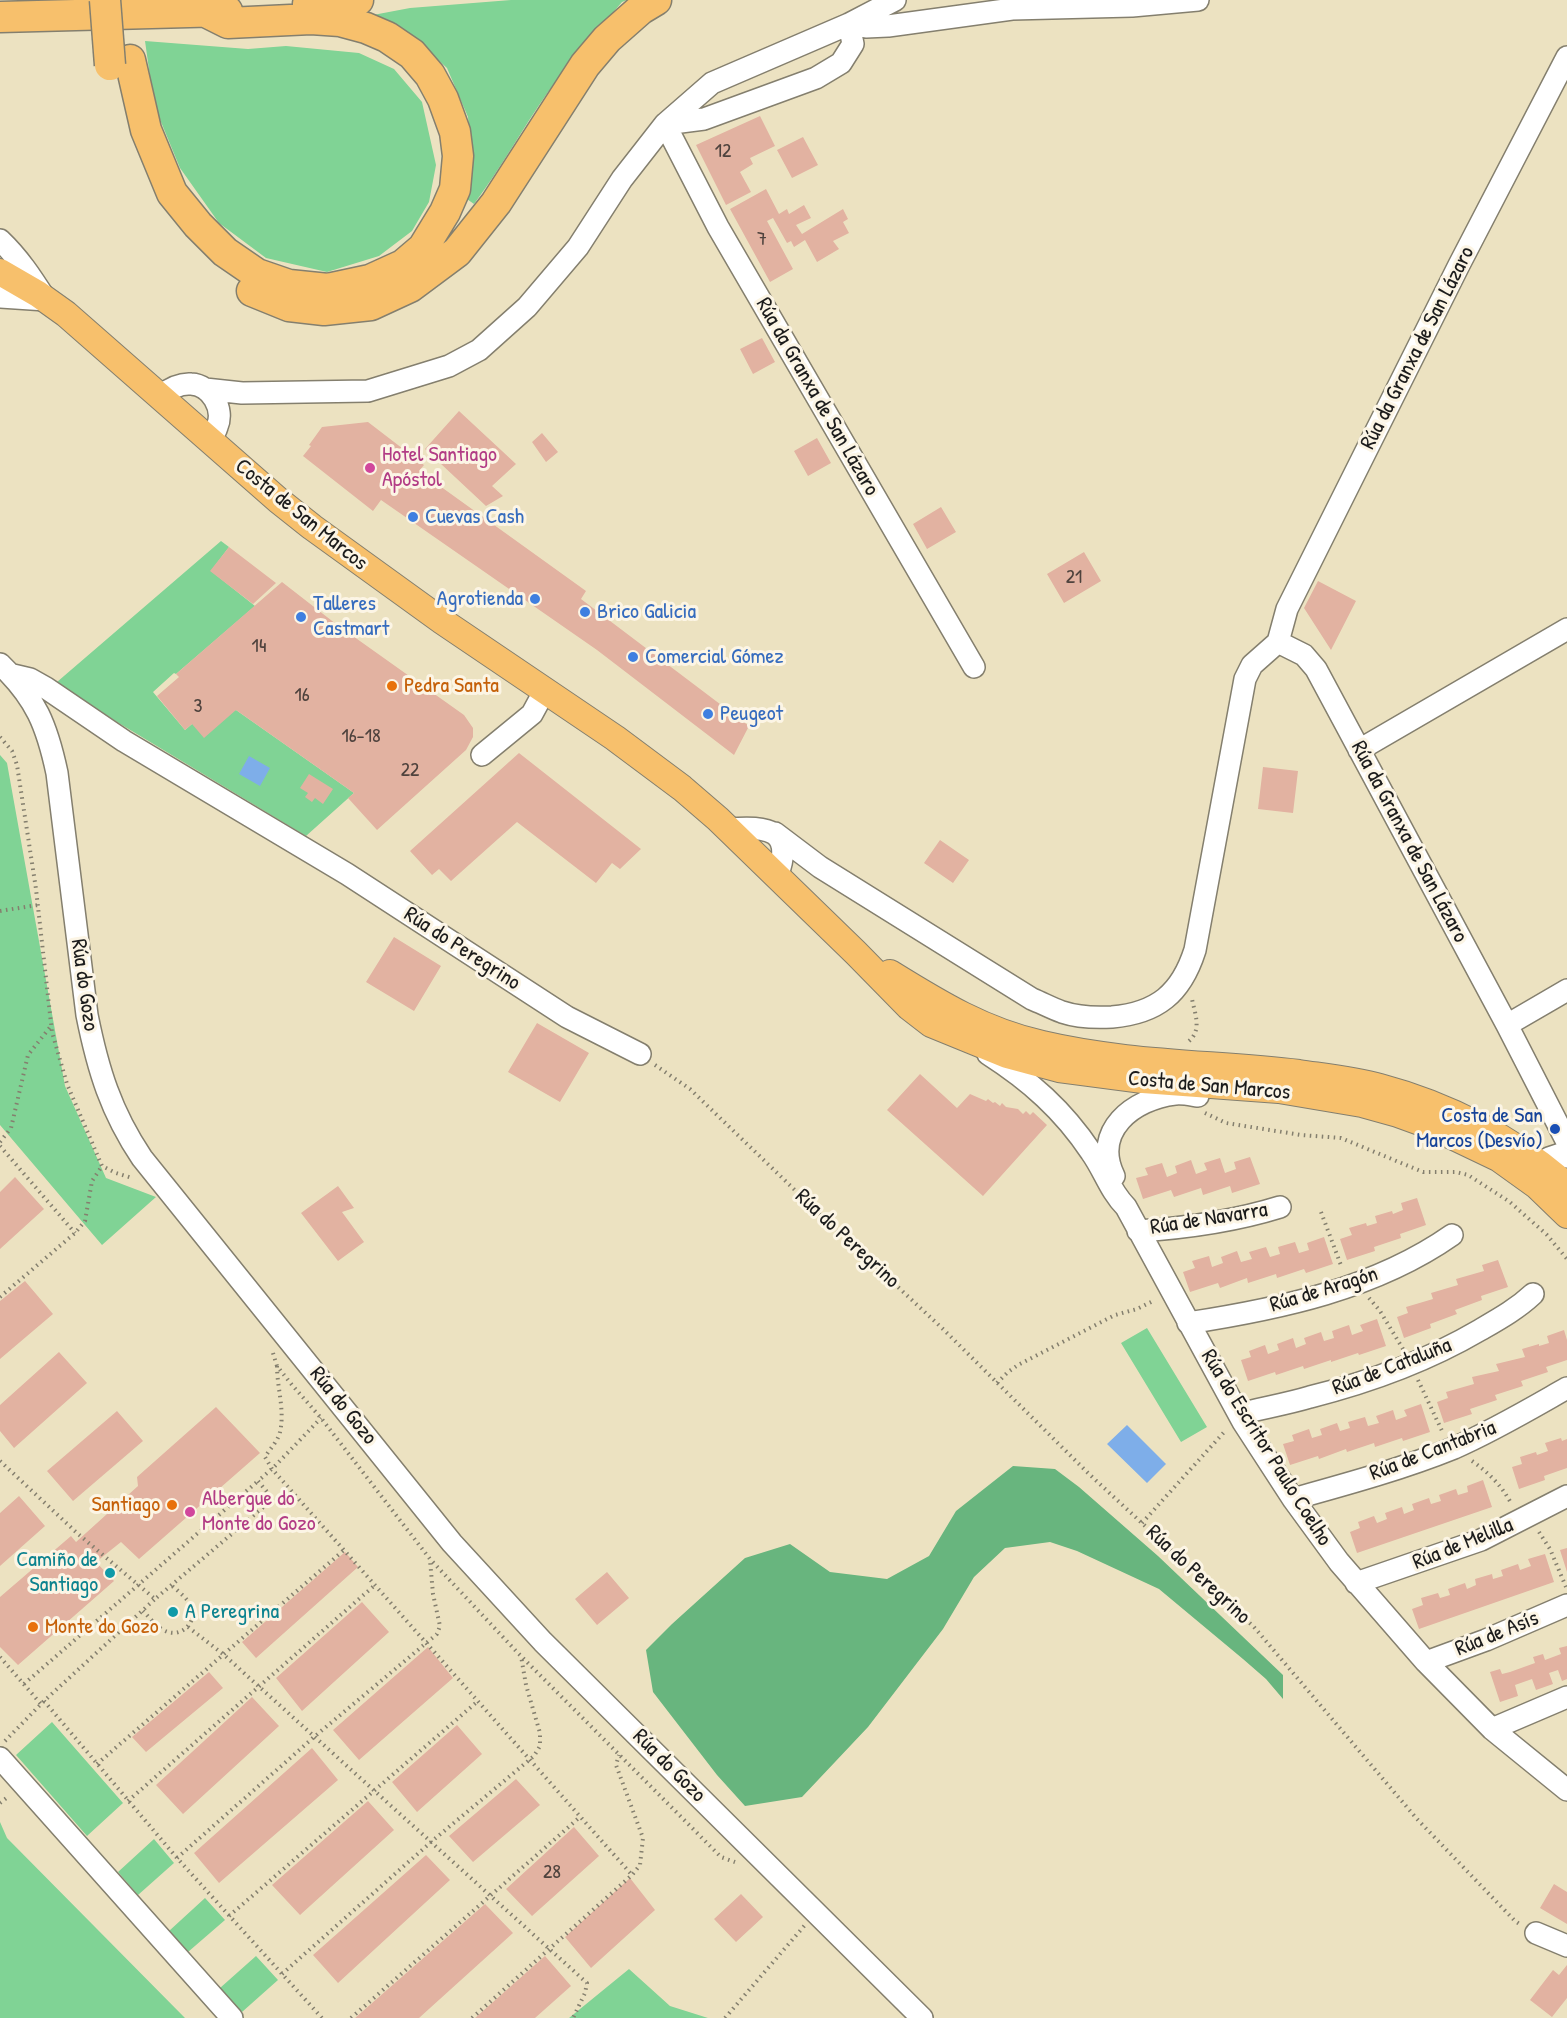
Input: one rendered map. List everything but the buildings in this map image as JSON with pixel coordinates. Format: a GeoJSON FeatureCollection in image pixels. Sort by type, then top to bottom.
{"type":"FeatureCollection","features":[{"type":"Feature","properties":{"kind":"highway"},"geometry":{"type":"LineString","coordinates":[[105,0],[120,63],[129,137],[157,201],[185,238],[215,265],[252,291],[289,306],[324,310],[371,305],[410,287],[457,252],[496,203],[585,65],[607,39],[641,9],[656,0]]}},
{"type":"Feature","properties":{"kind":"highway"},"geometry":{"type":"LineString","coordinates":[[125,0],[120,63],[146,130],[172,193],[198,225],[225,252],[257,274],[289,285],[328,289],[370,280],[403,265],[423,248],[445,212],[455,189],[458,156],[455,132],[443,99],[430,75],[412,54],[387,37],[366,28],[340,21],[311,19],[228,23],[208,13]]}},
{"type":"Feature","properties":{"kind":"highway"},"geometry":{"type":"LineString","coordinates":[[0,17],[208,13],[358,0]]}},
{"type":"Feature","properties":{"kind":"main road","name":"Costa de San Marcos"},"geometry":{"type":"LineString","coordinates":[[0,272],[66,314],[278,500],[348,555],[615,738],[682,788],[728,829],[780,869],[856,953],[921,1017],[969,1041],[1035,1064],[1084,1073],[1279,1090],[1362,1104],[1398,1114],[1431,1126],[1498,1158],[1537,1186],[1567,1215]]}},
{"type":"Feature","properties":{"kind":"main road","name":"Costa de San Marcos"},"geometry":{"type":"LineString","coordinates":[[856,953],[947,1009],[1003,1032],[1039,1043],[1120,1058],[1265,1069],[1331,1077],[1379,1086],[1455,1114],[1560,1170]]}},
{"type":"Feature","properties":{"kind":"main road"},"geometry":{"type":"LineString","coordinates":[[1498,1158],[1515,1159],[1560,1170]]}},
{"type":"Feature","properties":{"kind":"street"},"geometry":{"type":"LineString","coordinates":[[160,396],[179,385],[193,384],[205,389],[243,393],[368,391],[449,366],[479,350],[527,307],[578,247],[622,179],[664,124],[712,83],[849,24],[895,0]]}},
{"type":"Feature","properties":{"kind":"street"},"geometry":{"type":"LineString","coordinates":[[849,24],[866,27],[888,26],[1012,9],[1132,6],[1198,0]]}},
{"type":"Feature","properties":{"kind":"street"},"geometry":{"type":"LineString","coordinates":[[664,124],[704,119],[816,78],[841,63],[853,44],[849,24]]}},
{"type":"Feature","properties":{"kind":"street","name":"Rúa da Granxa de San Lázaro"},"geometry":{"type":"LineString","coordinates":[[1560,1170],[1507,1025],[1316,669],[1304,656],[1278,642],[1287,609],[1453,275],[1567,57]]}},
{"type":"Feature","properties":{"kind":"street","name":"Rúa da Granxa de San Lázaro"},"geometry":{"type":"LineString","coordinates":[[664,124],[718,227],[974,667]]}},
{"type":"Feature","properties":{"kind":"street"},"geometry":{"type":"LineString","coordinates":[[0,240],[31,276],[46,300]]}},
{"type":"Feature","properties":{"kind":"street"},"geometry":{"type":"LineString","coordinates":[[0,297],[46,300]]}},
{"type":"Feature","properties":{"kind":"street"},"geometry":{"type":"LineString","coordinates":[[205,389],[216,400],[220,412],[218,427],[209,439]]}},
{"type":"Feature","properties":{"kind":"street"},"geometry":{"type":"LineString","coordinates":[[220,412],[234,398],[243,393]]}},
{"type":"Feature","properties":{"kind":"street"},"geometry":{"type":"LineString","coordinates":[[1359,750],[1567,629]]}},
{"type":"Feature","properties":{"kind":"street"},"geometry":{"type":"LineString","coordinates":[[728,829],[755,827],[775,833],[820,867],[1032,999],[1062,1012],[1102,1018],[1142,1012],[1164,1000],[1183,979],[1195,950],[1245,679],[1252,665],[1278,642]]}},
{"type":"Feature","properties":{"kind":"street","name":"Rúa do Peregrino"},"geometry":{"type":"LineString","coordinates":[[6,670],[46,688],[124,741],[347,874],[567,1017],[640,1054]]}},
{"type":"Feature","properties":{"kind":"street","name":"Rúa do Gozo"},"geometry":{"type":"LineString","coordinates":[[6,670],[34,704],[43,720],[51,744],[57,773],[87,1016],[93,1047],[108,1096],[128,1137],[142,1158],[415,1496],[490,1585],[543,1642],[922,2018]]}},
{"type":"Feature","properties":{"kind":"street"},"geometry":{"type":"LineString","coordinates":[[482,755],[532,714],[544,690]]}},
{"type":"Feature","properties":{"kind":"street","name":"Costa de San Marcos"},"geometry":{"type":"LineString","coordinates":[[775,833],[782,844],[780,869]]}},
{"type":"Feature","properties":{"kind":"street"},"geometry":{"type":"LineString","coordinates":[[780,869],[791,859],[820,867]]}},
{"type":"Feature","properties":{"kind":"street"},"geometry":{"type":"LineString","coordinates":[[1507,1025],[1567,990]]}},
{"type":"Feature","properties":{"kind":"street","name":"Rúa do Escritor Paulo Coelho"},"geometry":{"type":"LineString","coordinates":[[969,1041],[1030,1082],[1054,1105],[1092,1153],[1116,1198],[1126,1207]]}},
{"type":"Feature","properties":{"kind":"street","name":"Rúa do Escritor Paulo Coelho"},"geometry":{"type":"LineString","coordinates":[[1279,1090],[1222,1098],[1177,1094],[1149,1100],[1129,1111],[1116,1124],[1107,1146],[1107,1158],[1125,1197],[1126,1207],[1188,1323],[1233,1421],[1356,1583],[1426,1662],[1492,1729],[1567,1790]]}},
{"type":"Feature","properties":{"kind":"street","name":"Rúa de Navarra"},"geometry":{"type":"LineString","coordinates":[[1138,1231],[1203,1224],[1280,1207]]}},
{"type":"Feature","properties":{"kind":"street","name":"Rúa de Aragón"},"geometry":{"type":"LineString","coordinates":[[1188,1323],[1263,1310],[1323,1295],[1355,1284],[1435,1247],[1452,1235]]}},
{"type":"Feature","properties":{"kind":"street","name":"Rúa de Cataluña"},"geometry":{"type":"LineString","coordinates":[[1233,1421],[1371,1380],[1411,1365],[1460,1342],[1518,1308],[1533,1294]]}},
{"type":"Feature","properties":{"kind":"street","name":"Rúa de Cantabria"},"geometry":{"type":"LineString","coordinates":[[1293,1499],[1391,1470],[1454,1447],[1493,1429],[1567,1388]]}},
{"type":"Feature","properties":{"kind":"street","name":"Rúa de Melilla"},"geometry":{"type":"LineString","coordinates":[[1356,1583],[1481,1540],[1567,1496]]}},
{"type":"Feature","properties":{"kind":"street","name":"Rúa de Asís"},"geometry":{"type":"LineString","coordinates":[[1426,1662],[1486,1640],[1567,1605]]}},
{"type":"Feature","properties":{"kind":"street"},"geometry":{"type":"LineString","coordinates":[[1492,1729],[1567,1697]]}},
{"type":"Feature","properties":{"kind":"street"},"geometry":{"type":"LineString","coordinates":[[0,1758],[232,2018]]}},
{"type":"Feature","properties":{"kind":"street"},"geometry":{"type":"LineString","coordinates":[[1536,1933],[1567,1946]]}},
{"type":"Feature","properties":{"kind":"path"},"geometry":{"type":"LineString","coordinates":[[0,911],[38,905]]}},
{"type":"Feature","properties":{"kind":"path"},"geometry":{"type":"LineString","coordinates":[[1183,979],[1192,998],[1197,1022],[1195,1036],[1185,1044]]}},
{"type":"Feature","properties":{"kind":"path"},"geometry":{"type":"LineString","coordinates":[[52,1026],[28,1055],[11,1128],[0,1144],[75,1233]]}},
{"type":"Feature","properties":{"kind":"path","name":"Rúa do Peregrino"},"geometry":{"type":"LineString","coordinates":[[640,1054],[690,1089],[1089,1474],[1254,1627],[1417,1819],[1515,1921],[1536,1933]]}},
{"type":"Feature","properties":{"kind":"path"},"geometry":{"type":"LineString","coordinates":[[1198,1109],[1226,1123],[1301,1135],[1341,1138],[1423,1172],[1468,1175],[1510,1202],[1547,1234],[1567,1259]]}},
{"type":"Feature","properties":{"kind":"path"},"geometry":{"type":"LineString","coordinates":[[0,1298],[86,1221],[92,1181],[102,1166]]}},
{"type":"Feature","properties":{"kind":"path"},"geometry":{"type":"LineString","coordinates":[[1321,1212],[1346,1275],[1380,1311],[1411,1365],[1431,1411],[1446,1438],[1454,1447],[1492,1476],[1514,1506],[1537,1528],[1550,1549],[1567,1591]]}},
{"type":"Feature","properties":{"kind":"path"},"geometry":{"type":"LineString","coordinates":[[997,1383],[1018,1365],[1115,1315],[1137,1309],[1155,1299]]}},
{"type":"Feature","properties":{"kind":"path"},"geometry":{"type":"LineString","coordinates":[[277,1366],[282,1406],[280,1434],[265,1457],[272,1469],[632,1875]]}},
{"type":"Feature","properties":{"kind":"path"},"geometry":{"type":"LineString","coordinates":[[24,1684],[272,1469],[321,1418]]}},
{"type":"Feature","properties":{"kind":"path"},"geometry":{"type":"LineString","coordinates":[[1143,1523],[1233,1421]]}},
{"type":"Feature","properties":{"kind":"path"},"geometry":{"type":"LineString","coordinates":[[0,1461],[77,1533],[155,1599]]}},
{"type":"Feature","properties":{"kind":"path"},"geometry":{"type":"LineString","coordinates":[[0,1746],[43,1702],[155,1599],[273,1499],[258,1481]]}},
{"type":"Feature","properties":{"kind":"path"},"geometry":{"type":"LineString","coordinates":[[97,1764],[344,1550]]}},
{"type":"Feature","properties":{"kind":"path"},"geometry":{"type":"LineString","coordinates":[[177,1858],[314,1737],[437,1634],[440,1626],[433,1594],[430,1559]]}},
{"type":"Feature","properties":{"kind":"path"},"geometry":{"type":"LineString","coordinates":[[143,1611],[167,1632],[182,1631],[188,1627],[193,1613],[191,1605],[171,1585]]}},
{"type":"Feature","properties":{"kind":"path"},"geometry":{"type":"LineString","coordinates":[[128,1801],[375,1585]]}},
{"type":"Feature","properties":{"kind":"path"},"geometry":{"type":"LineString","coordinates":[[188,1627],[223,1654],[586,1983],[585,1993],[573,2018]]}},
{"type":"Feature","properties":{"kind":"path"},"geometry":{"type":"LineString","coordinates":[[282,1974],[431,1842],[530,1760],[540,1746],[540,1733],[526,1685],[521,1655]]}},
{"type":"Feature","properties":{"kind":"path"},"geometry":{"type":"LineString","coordinates":[[0,1657],[43,1702],[177,1858],[322,2018]]}},
{"type":"Feature","properties":{"kind":"path"},"geometry":{"type":"LineString","coordinates":[[229,1916],[478,1701]]}},
{"type":"Feature","properties":{"kind":"path"},"geometry":{"type":"LineString","coordinates":[[472,2018],[632,1875],[640,1865],[643,1838],[616,1766],[619,1754]]}},
{"type":"Feature","properties":{"kind":"path"},"geometry":{"type":"LineString","coordinates":[[351,2018],[580,1817]]}},
{"type":"Feature","properties":{"kind":"path"},"geometry":{"type":"LineString","coordinates":[[725,2018],[816,1912]]}},
{"type":"Feature","properties":{"kind":"green space"},"geometry":{"type":"Polygon","coordinates":[[[511,0],[627,0],[622,2],[557,80],[474,204],[464,197],[472,165],[468,117],[447,68],[413,37],[373,15],[410,8],[511,0]]]}},
{"type":"Feature","properties":{"kind":"green space"},"geometry":{"type":"Polygon","coordinates":[[[145,41],[248,49],[286,46],[359,53],[394,69],[422,102],[436,165],[429,202],[412,231],[379,256],[327,272],[266,258],[219,223],[180,168],[154,105],[145,41]]]}},
{"type":"Feature","properties":{"kind":"green space"},"geometry":{"type":"Polygon","coordinates":[[[221,541],[229,547],[211,571],[255,606],[153,692],[185,730],[192,724],[236,710],[354,793],[306,836],[117,722],[57,682],[221,541]]]}},
{"type":"Feature","properties":{"kind":"green space"},"geometry":{"type":"Polygon","coordinates":[[[0,755],[7,763],[65,1086],[106,1178],[156,1197],[102,1245],[0,1125],[0,755]]]}},
{"type":"Feature","properties":{"kind":"green space"},"geometry":{"type":"Polygon","coordinates":[[[1147,1328],[1207,1427],[1181,1442],[1121,1343],[1147,1328]]]}},
{"type":"Feature","properties":{"kind":"green space"},"geometry":{"type":"Polygon","coordinates":[[[1013,1466],[1055,1469],[1079,1487],[1158,1556],[1283,1675],[1283,1699],[1266,1679],[1159,1589],[1077,1551],[1050,1542],[1005,1548],[974,1577],[943,1629],[868,1727],[802,1797],[745,1806],[717,1775],[653,1692],[646,1650],[745,1558],[790,1544],[830,1572],[887,1579],[929,1556],[956,1511],[1013,1466]]]}},
{"type":"Feature","properties":{"kind":"green space"},"geometry":{"type":"Polygon","coordinates":[[[52,1722],[123,1803],[87,1836],[16,1755],[52,1722]]]}},
{"type":"Feature","properties":{"kind":"green space"},"geometry":{"type":"Polygon","coordinates":[[[0,1822],[7,1838],[185,2018],[0,2018],[0,1822]]]}},
{"type":"Feature","properties":{"kind":"green space"},"geometry":{"type":"Polygon","coordinates":[[[154,1839],[174,1863],[138,1895],[118,1872],[154,1839]]]}},
{"type":"Feature","properties":{"kind":"green space"},"geometry":{"type":"Polygon","coordinates":[[[205,1898],[225,1920],[188,1952],[169,1931],[205,1898]]]}},
{"type":"Feature","properties":{"kind":"green space"},"geometry":{"type":"Polygon","coordinates":[[[256,1956],[278,1980],[242,2012],[220,1988],[256,1956]]]}},
{"type":"Feature","properties":{"kind":"green space"},"geometry":{"type":"Polygon","coordinates":[[[629,1969],[670,2006],[708,2018],[569,2018],[629,1969]]]}},
{"type":"Feature","properties":{"kind":"water"},"geometry":{"type":"Polygon","coordinates":[[[249,756],[270,768],[260,786],[239,774],[249,756]]]}},
{"type":"Feature","properties":{"kind":"water"},"geometry":{"type":"Polygon","coordinates":[[[1127,1425],[1166,1464],[1147,1483],[1107,1444],[1127,1425]]]}},
{"type":"Feature","properties":{"kind":"place","name":"Hotel Santiago Apóstol"},"geometry":{"type":"Point","coordinates":[370,468]}},
{"type":"Feature","properties":{"kind":"place","name":"Cuevas Cash"},"geometry":{"type":"Point","coordinates":[413,517]}},
{"type":"Feature","properties":{"kind":"place","name":"Agrotienda"},"geometry":{"type":"Point","coordinates":[535,599]}},
{"type":"Feature","properties":{"kind":"place","name":"Brico Galicia"},"geometry":{"type":"Point","coordinates":[585,612]}},
{"type":"Feature","properties":{"kind":"place","name":"Talleres Castmart"},"geometry":{"type":"Point","coordinates":[301,617]}},
{"type":"Feature","properties":{"kind":"place","name":"Comercial Gómez"},"geometry":{"type":"Point","coordinates":[633,657]}},
{"type":"Feature","properties":{"kind":"place","name":"Pedra Santa"},"geometry":{"type":"Point","coordinates":[392,686]}},
{"type":"Feature","properties":{"kind":"place","name":"Peugeot"},"geometry":{"type":"Point","coordinates":[708,714]}},
{"type":"Feature","properties":{"kind":"place","name":"Costa de San Marcos (Desvío)"},"geometry":{"type":"Point","coordinates":[1555,1129]}},
{"type":"Feature","properties":{"kind":"place","name":"Santiago"},"geometry":{"type":"Point","coordinates":[172,1505]}},
{"type":"Feature","properties":{"kind":"place","name":"Albergue do Monte do Gozo"},"geometry":{"type":"Point","coordinates":[190,1512]}},
{"type":"Feature","properties":{"kind":"place","name":"Camiño de Santiago"},"geometry":{"type":"Point","coordinates":[110,1573]}},
{"type":"Feature","properties":{"kind":"place","name":"A Peregrina"},"geometry":{"type":"Point","coordinates":[173,1612]}},
{"type":"Feature","properties":{"kind":"place","name":"Monte do Gozo"},"geometry":{"type":"Point","coordinates":[33,1627]}}]}
